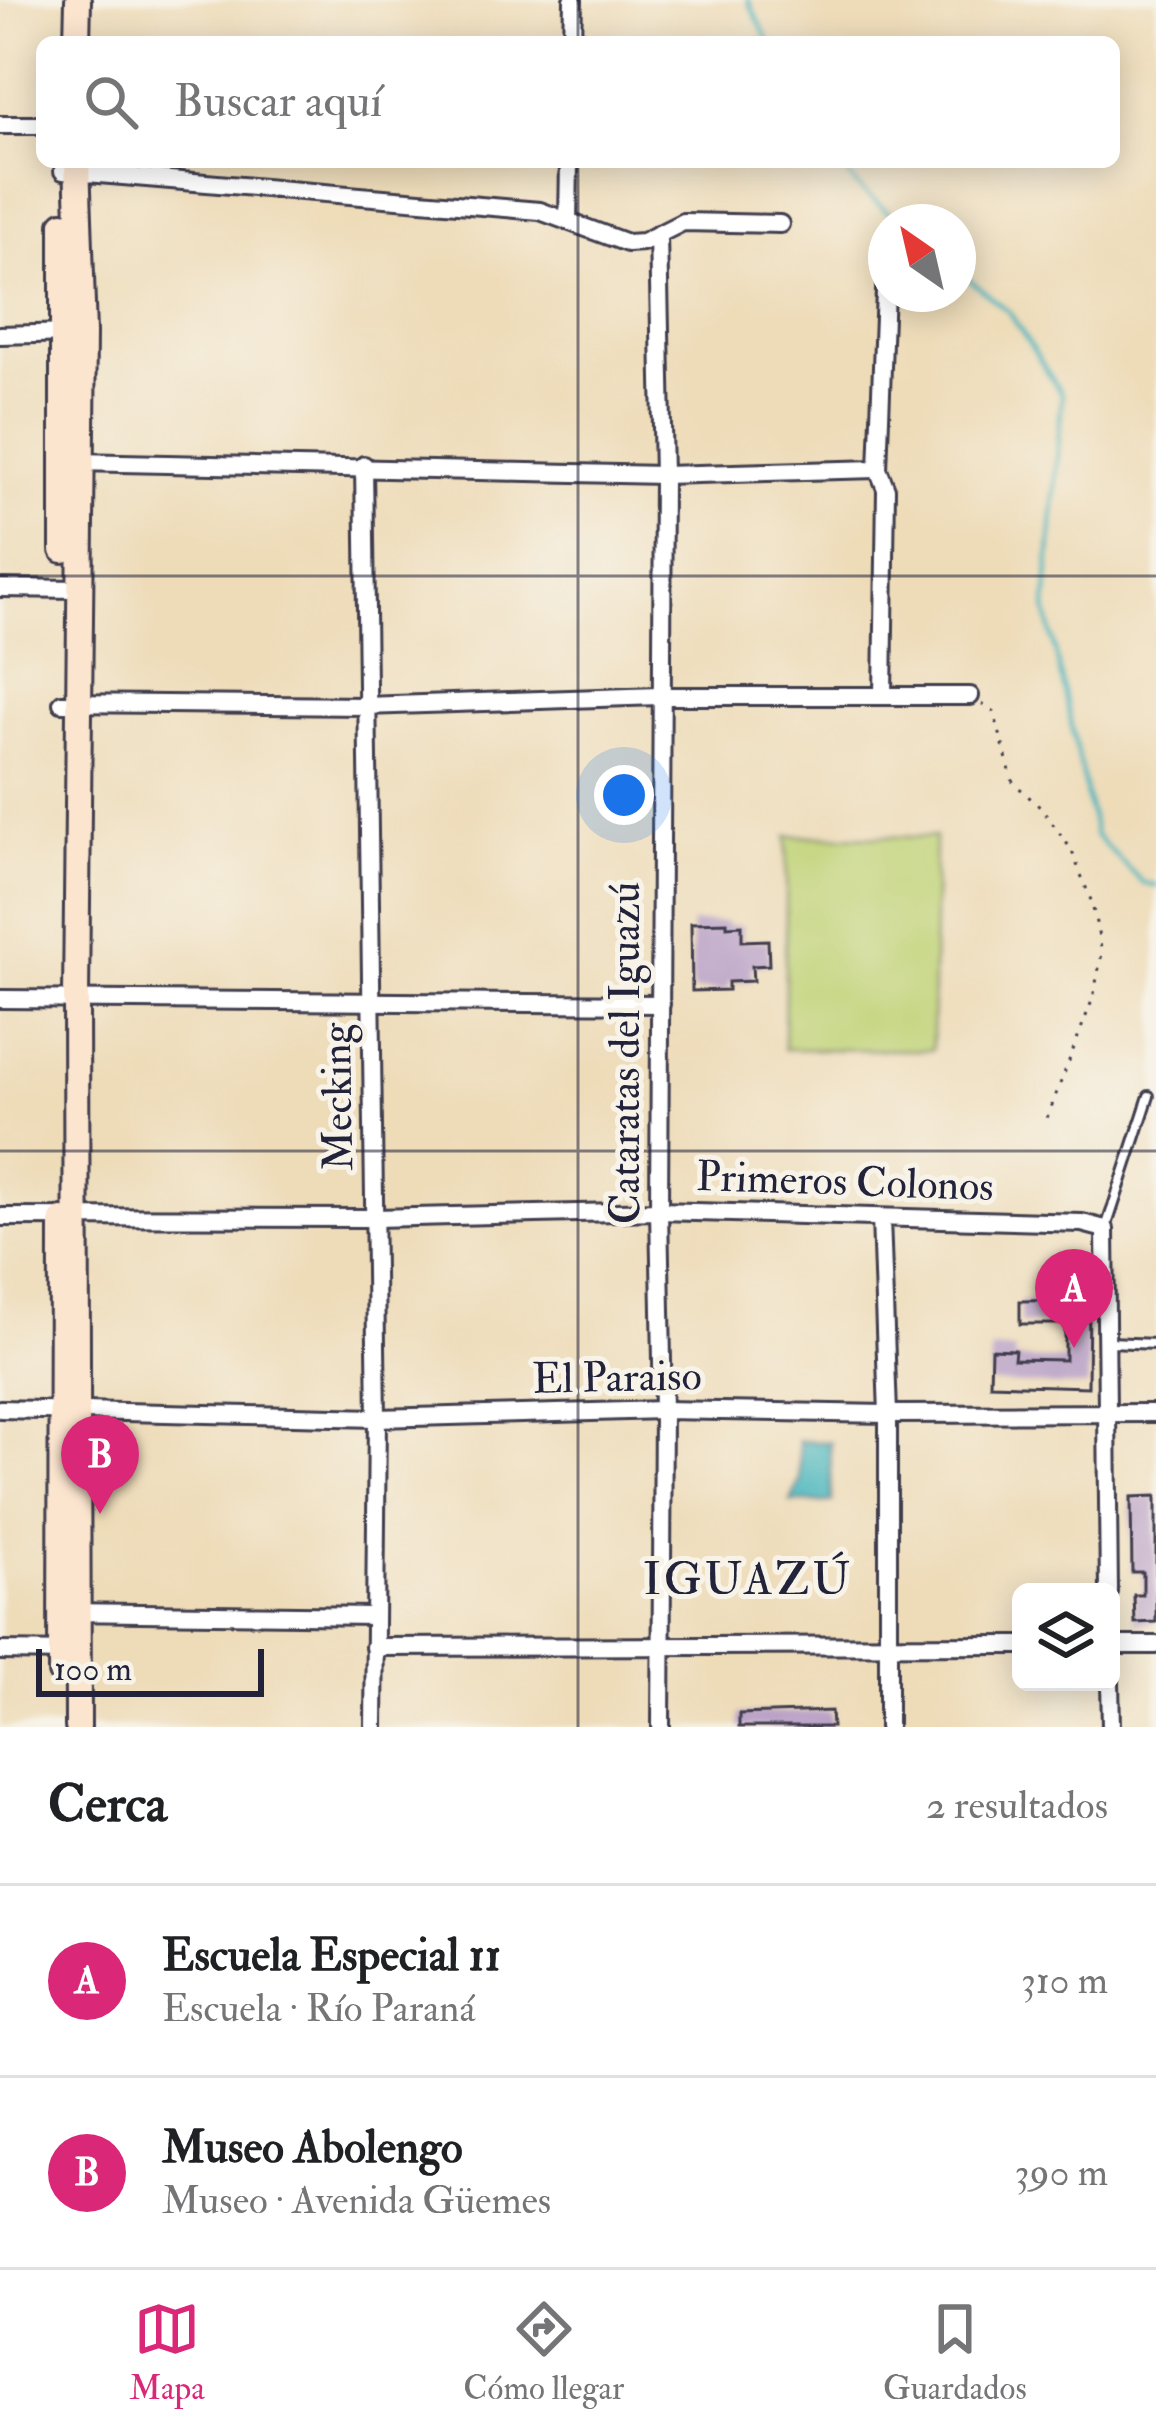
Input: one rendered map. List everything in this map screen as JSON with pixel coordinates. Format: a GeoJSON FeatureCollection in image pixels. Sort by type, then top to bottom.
{"type":"FeatureCollection","features":[{"type":"Feature","properties":{"kind":"main road"},"geometry":{"type":"LineString","coordinates":[[61,0],[61,36]]}},
{"type":"Feature","properties":{"kind":"main road"},"geometry":{"type":"LineString","coordinates":[[77,36],[78,0]]}},
{"type":"Feature","properties":{"kind":"main road"},"geometry":{"type":"LineString","coordinates":[[62,1727],[70,1612],[70,168]]}},
{"type":"Feature","properties":{"kind":"main road"},"geometry":{"type":"LineString","coordinates":[[69,1652],[78,1727]]}},
{"type":"Feature","properties":{"kind":"street"},"geometry":{"type":"LineString","coordinates":[[572,36],[573,0]]}},
{"type":"Feature","properties":{"kind":"street"},"geometry":{"type":"LineString","coordinates":[[0,125],[36,125]]}},
{"type":"Feature","properties":{"kind":"street"},"geometry":{"type":"LineString","coordinates":[[81,168],[540,211],[626,243],[643,242],[682,222],[780,224]]}},
{"type":"Feature","properties":{"kind":"street"},"geometry":{"type":"LineString","coordinates":[[568,221],[569,168]]}},
{"type":"Feature","properties":{"kind":"street","name":"Cataratas del Iguazú"},"geometry":{"type":"LineString","coordinates":[[658,234],[663,475],[658,1211],[662,1727]]}},
{"type":"Feature","properties":{"kind":"street"},"geometry":{"type":"LineString","coordinates":[[883,696],[886,490],[878,469],[884,312]]}},
{"type":"Feature","properties":{"kind":"street"},"geometry":{"type":"LineString","coordinates":[[0,335],[73,333]]}},
{"type":"Feature","properties":{"kind":"street"},"geometry":{"type":"LineString","coordinates":[[72,462],[663,475],[878,469]]}},
{"type":"Feature","properties":{"kind":"street","name":"Mecking"},"geometry":{"type":"LineString","coordinates":[[364,465],[377,1418],[374,1727]]}},
{"type":"Feature","properties":{"kind":"street"},"geometry":{"type":"LineString","coordinates":[[0,588],[71,589]]}},
{"type":"Feature","properties":{"kind":"street"},"geometry":{"type":"LineString","coordinates":[[70,703],[365,706],[659,696],[970,696]]}},
{"type":"Feature","properties":{"kind":"street"},"geometry":{"type":"LineString","coordinates":[[0,1000],[661,1004]]}},
{"type":"Feature","properties":{"kind":"street","name":"Primeros Colonos"},"geometry":{"type":"LineString","coordinates":[[0,1216],[375,1218],[658,1211],[1082,1222],[1105,1229]]}},
{"type":"Feature","properties":{"kind":"street"},"geometry":{"type":"LineString","coordinates":[[881,1218],[888,1414],[888,1727]]}},
{"type":"Feature","properties":{"kind":"street"},"geometry":{"type":"LineString","coordinates":[[1105,1229],[1109,1583]]}},
{"type":"Feature","properties":{"kind":"street","name":"El Paraiso"},"geometry":{"type":"LineString","coordinates":[[0,1409],[377,1418],[663,1410],[1156,1412]]}},
{"type":"Feature","properties":{"kind":"street"},"geometry":{"type":"LineString","coordinates":[[70,1612],[374,1616]]}},
{"type":"Feature","properties":{"kind":"street"},"geometry":{"type":"LineString","coordinates":[[374,1647],[1012,1645]]}},
{"type":"Feature","properties":{"kind":"street"},"geometry":{"type":"LineString","coordinates":[[1120,1645],[1156,1646]]}},
{"type":"Feature","properties":{"kind":"street"},"geometry":{"type":"LineString","coordinates":[[0,1651],[69,1652]]}},
{"type":"Feature","properties":{"kind":"street"},"geometry":{"type":"LineString","coordinates":[[1110,1691],[1111,1727]]}},
{"type":"Feature","properties":{"kind":"lane"},"geometry":{"type":"LineString","coordinates":[[1105,1229],[1149,1096]]}},
{"type":"Feature","properties":{"kind":"lane"},"geometry":{"type":"LineString","coordinates":[[1108,1342],[1156,1345]]}},
{"type":"Feature","properties":{"kind":"path"},"geometry":{"type":"LineString","coordinates":[[970,696],[994,712],[1013,782],[1041,808],[1071,849],[1092,903],[1102,953],[1093,998],[1047,1118]]}},
{"type":"Feature","properties":{"kind":"green space"},"geometry":{"type":"Polygon","coordinates":[[[787,836],[935,837],[932,1050],[784,1049],[787,836]]]}},
{"type":"Feature","properties":{"kind":"water"},"geometry":{"type":"Polygon","coordinates":[[[799,1441],[830,1442],[832,1502],[791,1502],[800,1480],[799,1441]]]}},
{"type":"Feature","properties":{"kind":"building"},"geometry":{"type":"Polygon","coordinates":[[[727,922],[727,926],[742,925],[742,941],[768,940],[769,965],[752,966],[753,981],[728,982],[728,990],[692,991],[691,923],[727,922]]]}},
{"type":"Feature","properties":{"kind":"building"},"geometry":{"type":"Polygon","coordinates":[[[1089,1300],[1088,1387],[990,1384],[991,1349],[1015,1350],[1014,1359],[1065,1360],[1065,1324],[1020,1324],[1020,1301],[1089,1300]]]}},
{"type":"Feature","properties":{"kind":"building"},"geometry":{"type":"Polygon","coordinates":[[[1156,1496],[1156,1622],[1135,1623],[1134,1595],[1143,1595],[1143,1572],[1132,1572],[1131,1497],[1156,1496]]]}},
{"type":"Feature","properties":{"kind":"building"},"geometry":{"type":"Polygon","coordinates":[[[831,1711],[832,1727],[739,1727],[739,1714],[831,1711]]]}},
{"type":"Feature","properties":{"kind":"waterway"},"geometry":{"type":"LineString","coordinates":[[748,0],[766,36]]}},
{"type":"Feature","properties":{"kind":"waterway"},"geometry":{"type":"LineString","coordinates":[[844,168],[879,204]]}},
{"type":"Feature","properties":{"kind":"waterway"},"geometry":{"type":"LineString","coordinates":[[976,285],[1009,312],[1062,395],[1046,608],[1095,835],[1143,883],[1156,886]]}},
{"type":"Feature","properties":{"kind":"place","name":"Escuela Especial 11"},"geometry":{"type":"Point","coordinates":[1074,1348]}},
{"type":"Feature","properties":{"kind":"place","name":"Museo Abolengo"},"geometry":{"type":"Point","coordinates":[100,1514]}},
{"type":"Feature","properties":{"kind":"district","name":"IGUAZÚ"},"geometry":{"type":"Point","coordinates":[748,1578]}}]}
